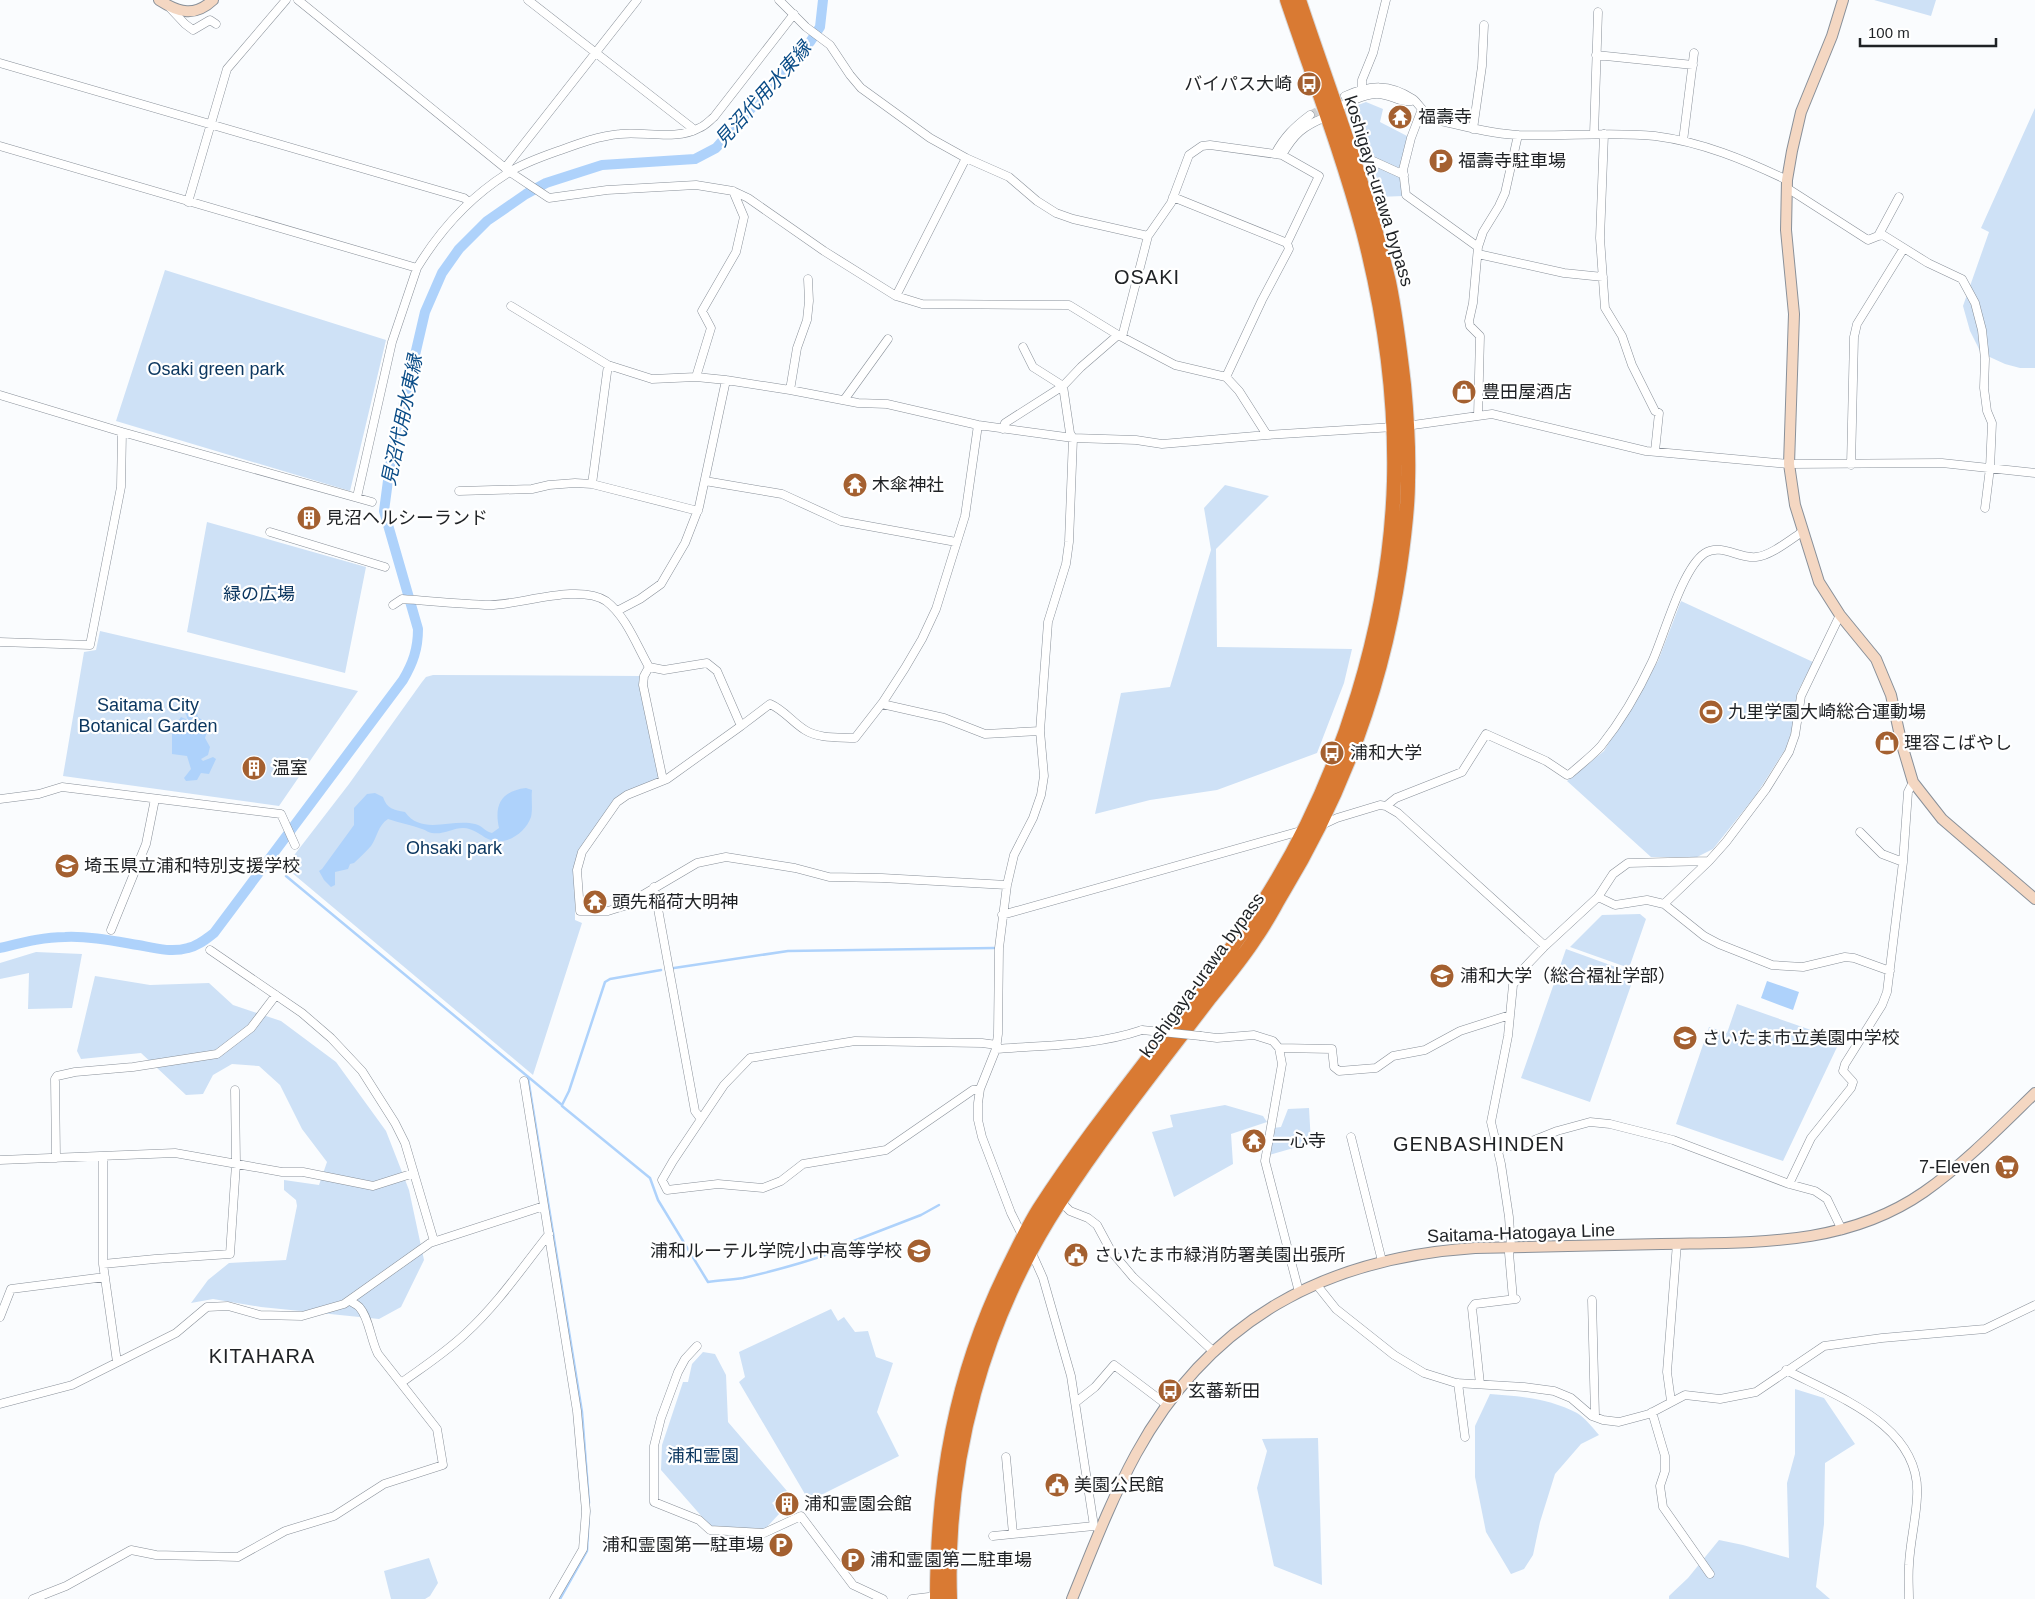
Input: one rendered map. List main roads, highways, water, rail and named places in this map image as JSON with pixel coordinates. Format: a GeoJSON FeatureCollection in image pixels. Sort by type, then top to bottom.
{"type":"FeatureCollection","features":[{"type":"Feature","properties":{"kind":"highway","name":"koshigaya-urawa bypass"},"geometry":{"type":"LineString","coordinates":[[1287,0],[1331,113]]}},
{"type":"Feature","properties":{"kind":"highway","name":"koshigaya-urawa bypass"},"geometry":{"type":"LineString","coordinates":[[942,1598],[957,1465],[964,1431],[989,1343],[1018,1275],[1060,1201],[1103,1140],[1257,936],[1307,854],[1322,825],[1360,733],[1386,647],[1396,596],[1406,523],[1408,482],[1400,426],[1375,288],[1363,234],[1299,0]]}},
{"type":"Feature","properties":{"kind":"highway","name":"koshigaya-urawa bypass"},"geometry":{"type":"LineString","coordinates":[[942,1598],[938,1553],[942,1499],[957,1406],[968,1366],[992,1302],[1037,1212],[1076,1155],[1158,1048],[1267,897],[1292,854],[1340,747],[1352,714],[1372,642],[1381,601],[1389,541],[1400,426]]}},
{"type":"Feature","properties":{"kind":"main road"},"geometry":{"type":"LineString","coordinates":[[164,2],[189,12],[206,7],[214,0]]}},
{"type":"Feature","properties":{"kind":"main road"},"geometry":{"type":"LineString","coordinates":[[1843,0],[1832,36],[1801,112],[1787,184],[1786,230],[1794,314],[1789,464],[1795,505],[1819,582],[1840,615],[1876,659],[1891,695],[1902,745],[1913,782],[1942,819],[2035,899]]}},
{"type":"Feature","properties":{"kind":"main road","name":"Saitama-Hatogaya Line"},"geometry":{"type":"LineString","coordinates":[[1072,1599],[1098,1528],[1136,1454],[1167,1405],[1199,1367],[1246,1324],[1299,1292],[1316,1284],[1382,1261],[1426,1252],[1511,1247],[1787,1240],[1842,1230],[1888,1212],[1924,1192],[1955,1167],[2035,1094]]}},
{"type":"Feature","properties":{"kind":"water"},"geometry":{"type":"Polygon","coordinates":[[[196,709],[198,717],[202,720],[202,729],[207,732],[205,738],[210,747],[208,755],[201,759],[203,761],[213,757],[216,759],[209,774],[201,773],[197,780],[186,781],[184,778],[191,769],[187,756],[172,754],[172,729],[181,717],[188,720],[185,712],[196,709]]]}},
{"type":"Feature","properties":{"kind":"water"},"geometry":{"type":"Polygon","coordinates":[[[526,788],[532,790],[531,817],[519,834],[507,840],[494,841],[467,828],[431,833],[388,819],[382,825],[371,846],[354,863],[350,864],[348,869],[335,872],[335,885],[331,887],[319,871],[354,825],[354,808],[367,794],[375,793],[383,797],[394,810],[405,812],[412,819],[420,823],[438,825],[466,823],[477,825],[492,833],[499,828],[498,812],[501,800],[511,792],[526,788]]]}},
{"type":"Feature","properties":{"kind":"water"},"geometry":{"type":"Polygon","coordinates":[[[1767,981],[1799,992],[1793,1010],[1761,998],[1767,981]]]}},
{"type":"Feature","properties":{"kind":"waterway","name":"見沼代用水東縁"},"geometry":{"type":"LineString","coordinates":[[0,948],[40,939],[74,937],[102,939],[156,949],[175,950],[195,946],[214,933],[403,680],[410,668],[417,643],[418,629],[384,511],[391,458],[425,312],[442,273],[459,249],[487,221],[526,194],[546,183],[602,165],[695,159],[716,148],[810,42],[820,27],[823,0]]}},
{"type":"Feature","properties":{"kind":"waterway","name":"見沼代用水東縁"},"geometry":{"type":"LineString","coordinates":[[268,860],[272,863]]}},
{"type":"Feature","properties":{"kind":"waterway"},"geometry":{"type":"LineString","coordinates":[[286,876],[562,1105],[569,1091],[605,982],[610,979],[661,970]]}},
{"type":"Feature","properties":{"kind":"waterway"},"geometry":{"type":"LineString","coordinates":[[674,968],[788,951],[994,948]]}},
{"type":"Feature","properties":{"kind":"waterway"},"geometry":{"type":"LineString","coordinates":[[528,1078],[582,1412],[589,1503]]}},
{"type":"Feature","properties":{"kind":"waterway"},"geometry":{"type":"LineString","coordinates":[[562,1106],[650,1178],[658,1200],[708,1282],[743,1278],[818,1258],[845,1247],[851,1242],[921,1215],[939,1205]]}},
{"type":"Feature","properties":{"kind":"waterway"},"geometry":{"type":"LineString","coordinates":[[560,1599],[587,1551],[589,1511]]}},
{"type":"Feature","properties":{"kind":"tunnel"},"geometry":{"type":"LineString","coordinates":[[1310,115],[1345,96]]}},
{"type":"Feature","properties":{"kind":"place","name":"バイパス大崎"},"geometry":{"type":"Point","coordinates":[1309,84]}},
{"type":"Feature","properties":{"kind":"place","name":"福壽寺"},"geometry":{"type":"Point","coordinates":[1400,117]}},
{"type":"Feature","properties":{"kind":"place","name":"福壽寺駐車場"},"geometry":{"type":"Point","coordinates":[1441,161]}},
{"type":"Feature","properties":{"kind":"place","name":"豊田屋酒店"},"geometry":{"type":"Point","coordinates":[1464,392]}},
{"type":"Feature","properties":{"kind":"place","name":"木傘神社"},"geometry":{"type":"Point","coordinates":[855,485]}},
{"type":"Feature","properties":{"kind":"place","name":"見沼ヘルシーランド"},"geometry":{"type":"Point","coordinates":[309,518]}},
{"type":"Feature","properties":{"kind":"place","name":"九里学園大崎総合運動場"},"geometry":{"type":"Point","coordinates":[1711,712]}},
{"type":"Feature","properties":{"kind":"place","name":"理容こばやし"},"geometry":{"type":"Point","coordinates":[1887,743]}},
{"type":"Feature","properties":{"kind":"place","name":"浦和大学"},"geometry":{"type":"Point","coordinates":[1332,753]}},
{"type":"Feature","properties":{"kind":"place","name":"温室"},"geometry":{"type":"Point","coordinates":[254,768]}},
{"type":"Feature","properties":{"kind":"place","name":"埼玉県立浦和特別支援学校"},"geometry":{"type":"Point","coordinates":[67,866]}},
{"type":"Feature","properties":{"kind":"place","name":"頭先稲荷大明神"},"geometry":{"type":"Point","coordinates":[595,902]}},
{"type":"Feature","properties":{"kind":"place","name":"浦和大学（総合福祉学部）"},"geometry":{"type":"Point","coordinates":[1442,976]}},
{"type":"Feature","properties":{"kind":"place","name":"さいたま市立美園中学校"},"geometry":{"type":"Point","coordinates":[1685,1038]}},
{"type":"Feature","properties":{"kind":"place","name":"一心寺"},"geometry":{"type":"Point","coordinates":[1254,1141]}},
{"type":"Feature","properties":{"kind":"place","name":"7-Eleven"},"geometry":{"type":"Point","coordinates":[2007,1167]}},
{"type":"Feature","properties":{"kind":"place","name":"浦和ルーテル学院小中高等学校"},"geometry":{"type":"Point","coordinates":[919,1251]}},
{"type":"Feature","properties":{"kind":"place","name":"さいたま市緑消防署美園出張所"},"geometry":{"type":"Point","coordinates":[1076,1255]}},
{"type":"Feature","properties":{"kind":"place","name":"玄蕃新田"},"geometry":{"type":"Point","coordinates":[1170,1391]}},
{"type":"Feature","properties":{"kind":"place","name":"美園公民館"},"geometry":{"type":"Point","coordinates":[1057,1485]}},
{"type":"Feature","properties":{"kind":"place","name":"浦和霊園会館"},"geometry":{"type":"Point","coordinates":[787,1504]}},
{"type":"Feature","properties":{"kind":"place","name":"浦和霊園第一駐車場"},"geometry":{"type":"Point","coordinates":[781,1545]}},
{"type":"Feature","properties":{"kind":"place","name":"浦和霊園第二駐車場"},"geometry":{"type":"Point","coordinates":[853,1560]}},
{"type":"Feature","properties":{"kind":"district","name":"OSAKI"},"geometry":{"type":"Point","coordinates":[1147,277]}},
{"type":"Feature","properties":{"kind":"district","name":"GENBASHINDEN"},"geometry":{"type":"Point","coordinates":[1479,1144]}},
{"type":"Feature","properties":{"kind":"district","name":"KITAHARA"},"geometry":{"type":"Point","coordinates":[262,1356]}},
{"type":"Feature","properties":{"kind":"park label","name":"Osaki green park"},"geometry":{"type":"Point","coordinates":[216,369]}},
{"type":"Feature","properties":{"kind":"park label","name":"緑の広場"},"geometry":{"type":"Point","coordinates":[259,594]}},
{"type":"Feature","properties":{"kind":"park label","name":"Saitama City Botanical Garden"},"geometry":{"type":"Point","coordinates":[148,715]}},
{"type":"Feature","properties":{"kind":"park label","name":"Ohsaki park"},"geometry":{"type":"Point","coordinates":[454,848]}},
{"type":"Feature","properties":{"kind":"park label","name":"浦和霊園"},"geometry":{"type":"Point","coordinates":[703,1456]}}]}
